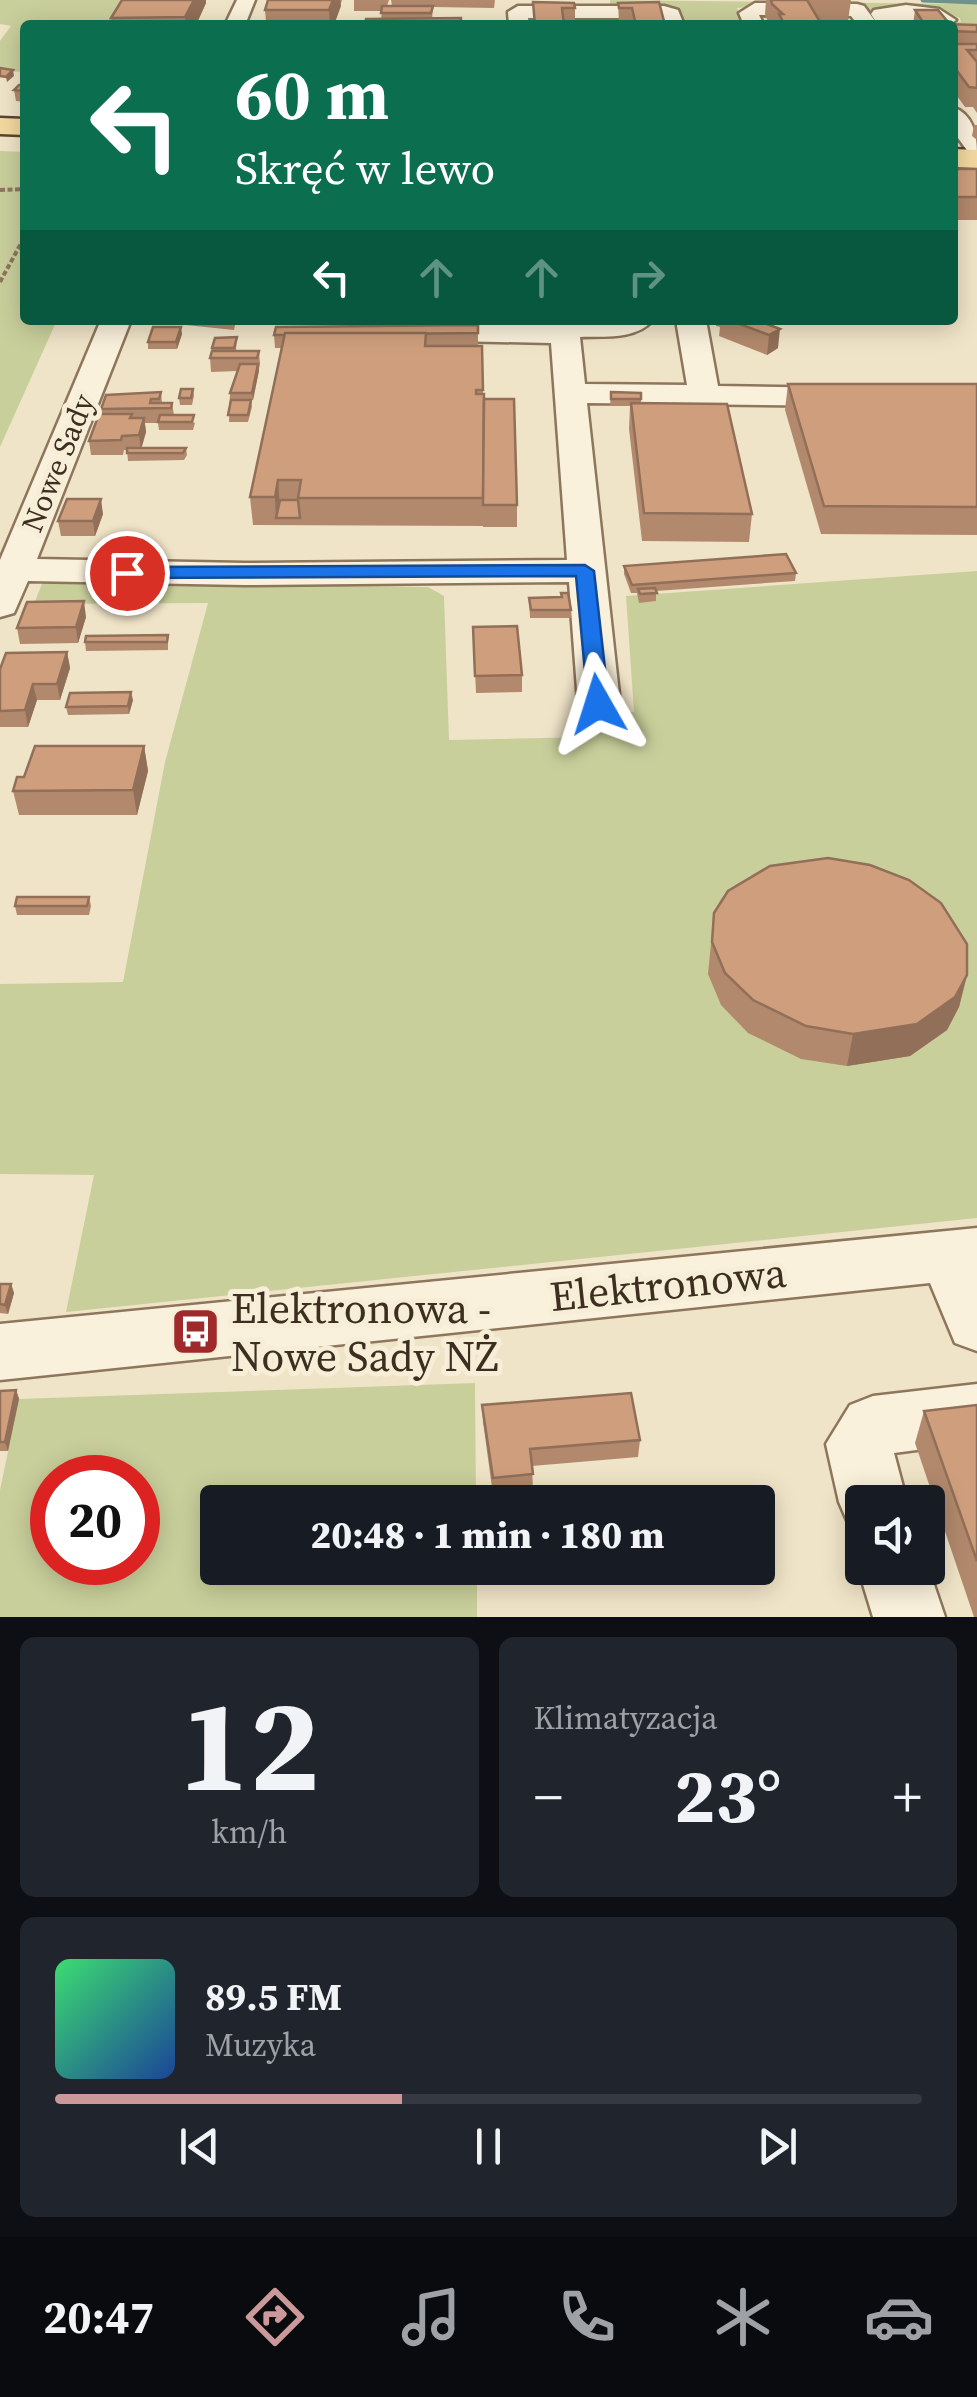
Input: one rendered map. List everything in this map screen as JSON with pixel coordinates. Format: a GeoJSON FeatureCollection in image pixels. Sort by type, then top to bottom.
{"type":"FeatureCollection","features":[{"type":"Feature","properties":{"kind":"street"},"geometry":{"type":"LineString","coordinates":[[753,20],[750,11],[846,8],[858,18]]}},
{"type":"Feature","properties":{"kind":"street"},"geometry":{"type":"LineString","coordinates":[[519,20],[518,12],[666,12],[671,20]]}},
{"type":"Feature","properties":{"kind":"street"},"geometry":{"type":"LineString","coordinates":[[958,122],[977,148]]}},
{"type":"Feature","properties":{"kind":"street","name":"Nowe Sady"},"geometry":{"type":"LineString","coordinates":[[0,605],[114,325]]}},
{"type":"Feature","properties":{"kind":"street"},"geometry":{"type":"LineString","coordinates":[[392,334],[487,327],[627,325]]}},
{"type":"Feature","properties":{"kind":"street"},"geometry":{"type":"LineString","coordinates":[[692,325],[704,392]]}},
{"type":"Feature","properties":{"kind":"street"},"geometry":{"type":"LineString","coordinates":[[565,328],[598,704]]}},
{"type":"Feature","properties":{"kind":"street"},"geometry":{"type":"LineString","coordinates":[[572,394],[704,392],[881,398]]}},
{"type":"Feature","properties":{"kind":"street"},"geometry":{"type":"LineString","coordinates":[[14,570],[244,574],[585,571]]}},
{"type":"Feature","properties":{"kind":"street"},"geometry":{"type":"LineString","coordinates":[[963,1254],[977,1324]]}},
{"type":"Feature","properties":{"kind":"street","name":"Elektronowa"},"geometry":{"type":"LineString","coordinates":[[0,1352],[963,1254]]}},
{"type":"Feature","properties":{"kind":"street"},"geometry":{"type":"LineString","coordinates":[[869,1485],[859,1444],[872,1426],[977,1414]]}},
{"type":"Feature","properties":{"kind":"street"},"geometry":{"type":"LineString","coordinates":[[899,1585],[909,1617]]}},
{"type":"Feature","properties":{"kind":"path"},"geometry":{"type":"LineString","coordinates":[[0,282],[20,245]]}},
{"type":"Feature","properties":{"kind":"green space"},"geometry":{"type":"Polygon","coordinates":[[[0,0],[130,0],[120,20],[20,20],[20,72],[0,71],[0,41],[11,26],[0,24],[0,0]]]}},
{"type":"Feature","properties":{"kind":"green space"},"geometry":{"type":"Polygon","coordinates":[[[610,0],[768,2],[769,6],[737,8],[741,20],[660,20],[610,8],[610,0]]]}},
{"type":"Feature","properties":{"kind":"green space"},"geometry":{"type":"Polygon","coordinates":[[[767,0],[851,3],[768,2],[767,0]]]}},
{"type":"Feature","properties":{"kind":"green space"},"geometry":{"type":"Polygon","coordinates":[[[863,3],[977,4],[977,45],[958,44],[960,18],[940,10],[867,10],[863,3]]]}},
{"type":"Feature","properties":{"kind":"green space"},"geometry":{"type":"Polygon","coordinates":[[[0,151],[20,152],[20,325],[55,325],[0,447],[0,151]]]}},
{"type":"Feature","properties":{"kind":"green space"},"geometry":{"type":"Polygon","coordinates":[[[977,571],[977,1218],[66,1312],[94,1175],[0,1174],[0,984],[123,982],[165,762],[208,603],[34,604],[43,581],[428,587],[444,596],[449,740],[592,737],[589,713],[634,712],[626,596],[977,571]]]}},
{"type":"Feature","properties":{"kind":"green space"},"geometry":{"type":"Polygon","coordinates":[[[475,1383],[476,1485],[200,1485],[200,1585],[477,1585],[477,1617],[0,1617],[0,1490],[19,1399],[475,1383]]]}},
{"type":"Feature","properties":{"kind":"building"},"geometry":{"type":"Polygon","coordinates":[[[122,0],[194,0],[185,17],[111,18],[122,0]]]}},
{"type":"Feature","properties":{"kind":"building"},"geometry":{"type":"Polygon","coordinates":[[[268,0],[333,0],[329,10],[265,10],[268,0]]]}},
{"type":"Feature","properties":{"kind":"building"},"geometry":{"type":"Polygon","coordinates":[[[771,0],[807,0],[819,20],[782,20],[779,14],[783,14],[771,0]]]}},
{"type":"Feature","properties":{"kind":"building"},"geometry":{"type":"Polygon","coordinates":[[[533,2],[574,3],[575,8],[562,8],[563,20],[535,20],[533,2]]]}},
{"type":"Feature","properties":{"kind":"building"},"geometry":{"type":"Polygon","coordinates":[[[659,2],[664,20],[635,20],[632,8],[619,8],[618,3],[659,2]]]}},
{"type":"Feature","properties":{"kind":"building"},"geometry":{"type":"Polygon","coordinates":[[[382,6],[433,6],[431,13],[381,13],[382,6]]]}},
{"type":"Feature","properties":{"kind":"building"},"geometry":{"type":"Polygon","coordinates":[[[915,10],[938,10],[946,20],[922,20],[915,10]]]}},
{"type":"Feature","properties":{"kind":"building"},"geometry":{"type":"Polygon","coordinates":[[[461,18],[461,20],[366,20],[461,18]]]}},
{"type":"Feature","properties":{"kind":"building"},"geometry":{"type":"Polygon","coordinates":[[[958,24],[977,25],[977,32],[958,31],[958,24]]]}},
{"type":"Feature","properties":{"kind":"building"},"geometry":{"type":"Polygon","coordinates":[[[958,44],[977,44],[977,50],[967,50],[977,62],[977,88],[969,87],[958,72],[958,44]]]}},
{"type":"Feature","properties":{"kind":"building"},"geometry":{"type":"Polygon","coordinates":[[[0,68],[13,70],[6,77],[0,76],[0,68]]]}},
{"type":"Feature","properties":{"kind":"building"},"geometry":{"type":"Polygon","coordinates":[[[958,169],[977,169],[977,197],[958,197],[958,169]]]}},
{"type":"Feature","properties":{"kind":"building"},"geometry":{"type":"Polygon","coordinates":[[[478,325],[478,333],[274,335],[276,327],[478,325]]]}},
{"type":"Feature","properties":{"kind":"building"},"geometry":{"type":"Polygon","coordinates":[[[742,325],[780,329],[769,335],[742,325]]]}},
{"type":"Feature","properties":{"kind":"building"},"geometry":{"type":"Polygon","coordinates":[[[153,327],[181,327],[176,342],[148,342],[153,327]]]}},
{"type":"Feature","properties":{"kind":"building"},"geometry":{"type":"Polygon","coordinates":[[[285,333],[426,333],[425,346],[482,346],[483,390],[476,390],[476,394],[484,394],[483,498],[298,498],[301,480],[278,480],[275,497],[250,497],[285,333]]]}},
{"type":"Feature","properties":{"kind":"building"},"geometry":{"type":"Polygon","coordinates":[[[237,337],[234,348],[212,348],[215,338],[237,337]]]}},
{"type":"Feature","properties":{"kind":"building"},"geometry":{"type":"Polygon","coordinates":[[[212,351],[259,351],[257,358],[210,358],[212,351]]]}},
{"type":"Feature","properties":{"kind":"building"},"geometry":{"type":"Polygon","coordinates":[[[240,364],[258,364],[252,393],[230,393],[240,364]]]}},
{"type":"Feature","properties":{"kind":"building"},"geometry":{"type":"Polygon","coordinates":[[[788,384],[977,384],[977,507],[824,506],[788,384]]]}},
{"type":"Feature","properties":{"kind":"building"},"geometry":{"type":"Polygon","coordinates":[[[181,389],[193,389],[191,398],[179,398],[181,389]]]}},
{"type":"Feature","properties":{"kind":"building"},"geometry":{"type":"Polygon","coordinates":[[[161,392],[159,399],[151,399],[150,403],[172,403],[171,408],[101,409],[106,395],[161,392]]]}},
{"type":"Feature","properties":{"kind":"building"},"geometry":{"type":"Polygon","coordinates":[[[611,392],[641,393],[641,399],[611,399],[611,392]]]}},
{"type":"Feature","properties":{"kind":"building"},"geometry":{"type":"Polygon","coordinates":[[[484,399],[514,399],[517,505],[483,505],[484,399]]]}},
{"type":"Feature","properties":{"kind":"building"},"geometry":{"type":"Polygon","coordinates":[[[231,400],[251,400],[248,415],[228,415],[231,400]]]}},
{"type":"Feature","properties":{"kind":"building"},"geometry":{"type":"Polygon","coordinates":[[[631,403],[727,404],[752,514],[644,513],[631,403]]]}},
{"type":"Feature","properties":{"kind":"building"},"geometry":{"type":"Polygon","coordinates":[[[99,414],[144,418],[139,435],[89,441],[99,414]]]}},
{"type":"Feature","properties":{"kind":"building"},"geometry":{"type":"Polygon","coordinates":[[[160,415],[194,415],[192,422],[158,422],[160,415]]]}},
{"type":"Feature","properties":{"kind":"building"},"geometry":{"type":"Polygon","coordinates":[[[127,448],[186,448],[183,453],[127,453],[127,448]]]}},
{"type":"Feature","properties":{"kind":"building"},"geometry":{"type":"Polygon","coordinates":[[[67,499],[101,499],[93,521],[58,521],[67,499]]]}},
{"type":"Feature","properties":{"kind":"building"},"geometry":{"type":"Polygon","coordinates":[[[280,500],[298,500],[300,518],[276,518],[280,500]]]}},
{"type":"Feature","properties":{"kind":"building"},"geometry":{"type":"Polygon","coordinates":[[[786,554],[796,573],[632,585],[624,566],[786,554]]]}},
{"type":"Feature","properties":{"kind":"building"},"geometry":{"type":"Polygon","coordinates":[[[655,588],[657,593],[640,594],[638,589],[655,588]]]}},
{"type":"Feature","properties":{"kind":"building"},"geometry":{"type":"Polygon","coordinates":[[[561,593],[568,593],[571,610],[531,610],[529,598],[562,597],[561,593]]]}},
{"type":"Feature","properties":{"kind":"building"},"geometry":{"type":"Polygon","coordinates":[[[84,601],[76,627],[17,628],[27,602],[84,601]]]}},
{"type":"Feature","properties":{"kind":"building"},"geometry":{"type":"Polygon","coordinates":[[[517,626],[522,675],[475,676],[473,627],[517,626]]]}},
{"type":"Feature","properties":{"kind":"building"},"geometry":{"type":"Polygon","coordinates":[[[168,635],[167,642],[85,642],[86,636],[168,635]]]}},
{"type":"Feature","properties":{"kind":"building"},"geometry":{"type":"Polygon","coordinates":[[[67,652],[57,684],[33,684],[25,710],[0,711],[0,669],[6,653],[67,652]]]}},
{"type":"Feature","properties":{"kind":"building"},"geometry":{"type":"Polygon","coordinates":[[[131,692],[128,706],[66,707],[70,693],[131,692]]]}},
{"type":"Feature","properties":{"kind":"building"},"geometry":{"type":"Polygon","coordinates":[[[35,746],[144,746],[133,790],[13,791],[17,777],[24,777],[35,746]]]}},
{"type":"Feature","properties":{"kind":"building"},"geometry":{"type":"Polygon","coordinates":[[[828,858],[870,865],[909,880],[941,903],[967,944],[967,975],[955,997],[917,1024],[853,1034],[806,1026],[753,1000],[725,973],[712,942],[714,913],[728,891],[770,866],[828,858]]]}},
{"type":"Feature","properties":{"kind":"building"},"geometry":{"type":"Polygon","coordinates":[[[17,897],[89,897],[87,906],[15,906],[17,897]]]}},
{"type":"Feature","properties":{"kind":"building"},"geometry":{"type":"Polygon","coordinates":[[[0,1284],[11,1284],[5,1305],[0,1304],[0,1284]]]}},
{"type":"Feature","properties":{"kind":"building"},"geometry":{"type":"Polygon","coordinates":[[[16,1390],[5,1442],[0,1442],[0,1391],[16,1390]]]}},
{"type":"Feature","properties":{"kind":"building"},"geometry":{"type":"Polygon","coordinates":[[[631,1393],[640,1440],[530,1449],[533,1474],[493,1478],[482,1405],[631,1393]]]}},
{"type":"Feature","properties":{"kind":"building"},"geometry":{"type":"Polygon","coordinates":[[[977,1405],[977,1561],[924,1411],[977,1405]]]}},
{"type":"Feature","properties":{"kind":"waterway"},"geometry":{"type":"LineString","coordinates":[[923,0],[977,2]]}},
{"type":"Feature","properties":{"kind":"place","name":"Elektronowa - Nowe Sady NŻ"},"geometry":{"type":"Point","coordinates":[196,1332]}},
{"type":"Feature","properties":{"kind":"route"},"geometry":{"type":"LineString","coordinates":[[127,573],[585,571],[598,704]]}}]}
